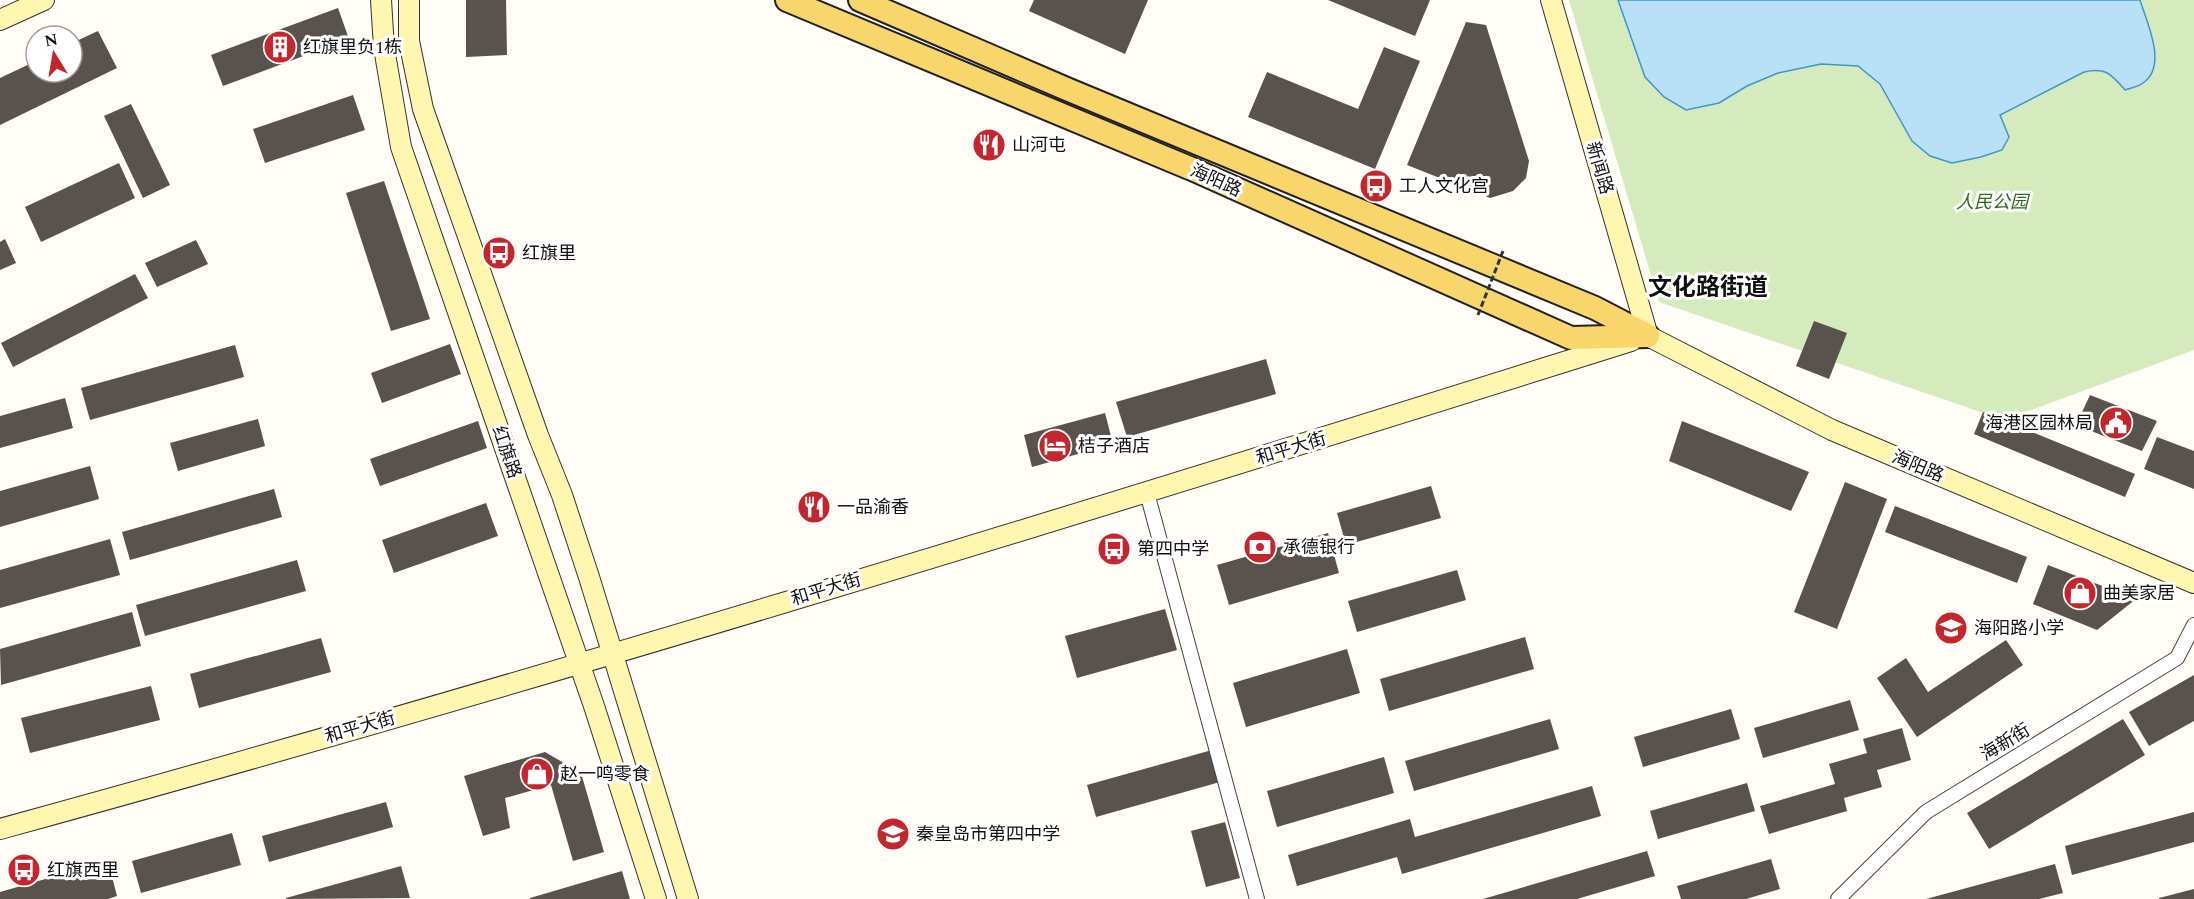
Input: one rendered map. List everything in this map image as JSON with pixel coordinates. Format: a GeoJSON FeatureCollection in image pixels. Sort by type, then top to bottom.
{"type":"FeatureCollection","features":[{"type":"Feature","properties":{"kind":"main road"},"geometry":{"type":"LineString","coordinates":[[0,20],[44,0]]}},
{"type":"Feature","properties":{"kind":"main road","name":"红旗路"},"geometry":{"type":"LineString","coordinates":[[381,0],[384,48],[401,147],[580,663],[656,899]]}},
{"type":"Feature","properties":{"kind":"main road"},"geometry":{"type":"LineString","coordinates":[[409,0],[409,41],[423,109],[534,424],[562,495],[688,899]]}},
{"type":"Feature","properties":{"kind":"main road","name":"海阳路"},"geometry":{"type":"LineString","coordinates":[[787,0],[1192,169],[1571,338],[1648,336]]}},
{"type":"Feature","properties":{"kind":"main road","name":"海阳路"},"geometry":{"type":"LineString","coordinates":[[860,0],[1069,90],[1595,308],[1832,430],[2194,583]]}},
{"type":"Feature","properties":{"kind":"main road","name":"新闻路"},"geometry":{"type":"LineString","coordinates":[[1551,0],[1648,336]]}},
{"type":"Feature","properties":{"kind":"main road","name":"和平大街"},"geometry":{"type":"LineString","coordinates":[[0,829],[182,779],[580,663],[1147,493],[1648,336]]}},
{"type":"Feature","properties":{"kind":"street"},"geometry":{"type":"LineString","coordinates":[[1147,493],[1257,899]]}},
{"type":"Feature","properties":{"kind":"street","name":"海新街"},"geometry":{"type":"LineString","coordinates":[[1838,899],[1926,812],[2177,658],[2194,625]]}},
{"type":"Feature","properties":{"kind":"path"},"geometry":{"type":"LineString","coordinates":[[1478,315],[1503,251]]}},
{"type":"Feature","properties":{"kind":"green space","name":"人民公园"},"geometry":{"type":"Polygon","coordinates":[[[1569,0],[2194,0],[2194,350],[2004,420],[1659,302],[1569,0]]]}},
{"type":"Feature","properties":{"kind":"water"},"geometry":{"type":"Polygon","coordinates":[[[1618,0],[2140,0],[2154,44],[2154,66],[2143,83],[2125,90],[2108,73],[2098,70],[2084,72],[2000,115],[2009,137],[2002,150],[1952,163],[1930,156],[1912,141],[1880,84],[1858,66],[1821,64],[1778,73],[1747,86],[1719,103],[1686,110],[1664,97],[1645,77],[1618,0]]]}},
{"type":"Feature","properties":{"kind":"building"},"geometry":{"type":"Polygon","coordinates":[[[466,0],[506,0],[507,55],[466,57],[466,0]]]}},
{"type":"Feature","properties":{"kind":"building"},"geometry":{"type":"Polygon","coordinates":[[[1034,0],[1148,0],[1125,54],[1029,11],[1034,0]]]}},
{"type":"Feature","properties":{"kind":"building"},"geometry":{"type":"Polygon","coordinates":[[[1328,0],[1430,0],[1415,36],[1328,0]]]}},
{"type":"Feature","properties":{"kind":"building","name":"红旗里负1栋"},"geometry":{"type":"Polygon","coordinates":[[[338,8],[349,39],[223,86],[211,55],[338,8]]]}},
{"type":"Feature","properties":{"kind":"building"},"geometry":{"type":"Polygon","coordinates":[[[1466,22],[1486,25],[1529,161],[1526,178],[1513,191],[1490,198],[1407,165],[1466,22]]]}},
{"type":"Feature","properties":{"kind":"building"},"geometry":{"type":"Polygon","coordinates":[[[98,31],[117,68],[0,125],[0,78],[24,67],[24,84],[84,84],[84,37],[98,31]]]}},
{"type":"Feature","properties":{"kind":"building"},"geometry":{"type":"Polygon","coordinates":[[[1384,47],[1420,61],[1375,169],[1248,117],[1267,72],[1358,109],[1384,47]]]}},
{"type":"Feature","properties":{"kind":"building"},"geometry":{"type":"Polygon","coordinates":[[[353,95],[365,130],[265,163],[253,129],[353,95]]]}},
{"type":"Feature","properties":{"kind":"building"},"geometry":{"type":"Polygon","coordinates":[[[131,104],[170,185],[143,198],[104,116],[131,104]]]}},
{"type":"Feature","properties":{"kind":"building"},"geometry":{"type":"Polygon","coordinates":[[[119,163],[135,198],[41,242],[25,207],[119,163]]]}},
{"type":"Feature","properties":{"kind":"building"},"geometry":{"type":"Polygon","coordinates":[[[384,181],[430,319],[391,331],[346,193],[384,181]]]}},
{"type":"Feature","properties":{"kind":"building"},"geometry":{"type":"Polygon","coordinates":[[[5,239],[16,263],[0,270],[0,242],[5,239]]]}},
{"type":"Feature","properties":{"kind":"building"},"geometry":{"type":"Polygon","coordinates":[[[196,240],[208,264],[157,287],[145,263],[196,240]]]}},
{"type":"Feature","properties":{"kind":"building"},"geometry":{"type":"Polygon","coordinates":[[[135,274],[148,298],[13,367],[1,343],[135,274]]]}},
{"type":"Feature","properties":{"kind":"building"},"geometry":{"type":"Polygon","coordinates":[[[1814,321],[1847,333],[1829,379],[1796,366],[1814,321]]]}},
{"type":"Feature","properties":{"kind":"building"},"geometry":{"type":"Polygon","coordinates":[[[450,344],[461,374],[382,403],[371,373],[450,344]]]}},
{"type":"Feature","properties":{"kind":"building"},"geometry":{"type":"Polygon","coordinates":[[[235,345],[244,377],[90,420],[81,388],[235,345]]]}},
{"type":"Feature","properties":{"kind":"building"},"geometry":{"type":"Polygon","coordinates":[[[1266,359],[1276,394],[1127,437],[1116,402],[1266,359]]]}},
{"type":"Feature","properties":{"kind":"building","name":"海港区园林局"},"geometry":{"type":"Polygon","coordinates":[[[2090,395],[2157,421],[2142,451],[2076,425],[2090,395]]]}},
{"type":"Feature","properties":{"kind":"building"},"geometry":{"type":"Polygon","coordinates":[[[65,398],[73,428],[0,448],[0,416],[65,398]]]}},
{"type":"Feature","properties":{"kind":"building"},"geometry":{"type":"Polygon","coordinates":[[[1983,412],[2135,474],[2125,497],[1974,434],[1983,412]]]}},
{"type":"Feature","properties":{"kind":"building"},"geometry":{"type":"Polygon","coordinates":[[[1105,413],[1113,444],[1032,467],[1024,435],[1105,413]]]}},
{"type":"Feature","properties":{"kind":"building"},"geometry":{"type":"Polygon","coordinates":[[[258,419],[265,446],[178,471],[170,443],[258,419]]]}},
{"type":"Feature","properties":{"kind":"building"},"geometry":{"type":"Polygon","coordinates":[[[478,421],[487,448],[380,486],[370,459],[478,421]]]}},
{"type":"Feature","properties":{"kind":"building"},"geometry":{"type":"Polygon","coordinates":[[[1682,421],[1809,472],[1791,511],[1669,461],[1682,421]]]}},
{"type":"Feature","properties":{"kind":"building"},"geometry":{"type":"Polygon","coordinates":[[[2157,437],[2194,451],[2194,489],[2144,469],[2157,437]]]}},
{"type":"Feature","properties":{"kind":"building"},"geometry":{"type":"Polygon","coordinates":[[[90,466],[99,499],[0,527],[0,491],[90,466]]]}},
{"type":"Feature","properties":{"kind":"building"},"geometry":{"type":"Polygon","coordinates":[[[1845,482],[1887,499],[1837,629],[1794,612],[1845,482]]]}},
{"type":"Feature","properties":{"kind":"building"},"geometry":{"type":"Polygon","coordinates":[[[1431,486],[1441,518],[1346,545],[1337,513],[1431,486]]]}},
{"type":"Feature","properties":{"kind":"building"},"geometry":{"type":"Polygon","coordinates":[[[274,489],[282,517],[130,560],[122,532],[274,489]]]}},
{"type":"Feature","properties":{"kind":"building"},"geometry":{"type":"Polygon","coordinates":[[[486,503],[498,536],[394,573],[382,540],[486,503]]]}},
{"type":"Feature","properties":{"kind":"building"},"geometry":{"type":"Polygon","coordinates":[[[1895,506],[2027,557],[2017,583],[1885,532],[1895,506]]]}},
{"type":"Feature","properties":{"kind":"building"},"geometry":{"type":"Polygon","coordinates":[[[1328,533],[1339,573],[1229,605],[1217,565],[1328,533]]]}},
{"type":"Feature","properties":{"kind":"building"},"geometry":{"type":"Polygon","coordinates":[[[110,539],[120,575],[0,608],[0,570],[110,539]]]}},
{"type":"Feature","properties":{"kind":"building"},"geometry":{"type":"Polygon","coordinates":[[[297,560],[306,591],[145,636],[136,605],[297,560]]]}},
{"type":"Feature","properties":{"kind":"building","name":"曲美家居"},"geometry":{"type":"Polygon","coordinates":[[[2048,565],[2136,599],[2097,630],[2033,604],[2048,565]]]}},
{"type":"Feature","properties":{"kind":"building"},"geometry":{"type":"Polygon","coordinates":[[[1457,570],[1466,600],[1357,632],[1348,601],[1457,570]]]}},
{"type":"Feature","properties":{"kind":"building"},"geometry":{"type":"Polygon","coordinates":[[[1165,609],[1177,650],[1077,678],[1065,636],[1165,609]]]}},
{"type":"Feature","properties":{"kind":"building"},"geometry":{"type":"Polygon","coordinates":[[[132,612],[141,646],[1,685],[0,649],[132,612]]]}},
{"type":"Feature","properties":{"kind":"building"},"geometry":{"type":"Polygon","coordinates":[[[1525,637],[1534,669],[1389,711],[1380,679],[1525,637]]]}},
{"type":"Feature","properties":{"kind":"building"},"geometry":{"type":"Polygon","coordinates":[[[321,638],[331,672],[199,708],[190,674],[321,638]]]}},
{"type":"Feature","properties":{"kind":"building"},"geometry":{"type":"Polygon","coordinates":[[[2006,640],[2023,665],[1917,737],[1877,678],[1906,658],[1928,692],[2006,640]]]}},
{"type":"Feature","properties":{"kind":"building"},"geometry":{"type":"Polygon","coordinates":[[[1347,649],[1360,693],[1246,727],[1233,683],[1347,649]]]}},
{"type":"Feature","properties":{"kind":"building"},"geometry":{"type":"Polygon","coordinates":[[[2194,675],[2194,721],[2149,746],[2129,712],[2194,675]]]}},
{"type":"Feature","properties":{"kind":"building"},"geometry":{"type":"Polygon","coordinates":[[[151,686],[160,720],[30,753],[21,718],[151,686]]]}},
{"type":"Feature","properties":{"kind":"building"},"geometry":{"type":"Polygon","coordinates":[[[1850,700],[1859,730],[1763,758],[1754,728],[1850,700]]]}},
{"type":"Feature","properties":{"kind":"building"},"geometry":{"type":"Polygon","coordinates":[[[1731,709],[1740,739],[1643,767],[1634,737],[1731,709]]]}},
{"type":"Feature","properties":{"kind":"building"},"geometry":{"type":"Polygon","coordinates":[[[1550,719],[1559,749],[1414,791],[1405,761],[1550,719]]]}},
{"type":"Feature","properties":{"kind":"building"},"geometry":{"type":"Polygon","coordinates":[[[2123,719],[2145,755],[1989,849],[1967,813],[2123,719]]]}},
{"type":"Feature","properties":{"kind":"building"},"geometry":{"type":"Polygon","coordinates":[[[1902,728],[1911,760],[1877,770],[1882,787],[1844,798],[1847,811],[1769,834],[1760,806],[1835,784],[1829,764],[1867,753],[1863,739],[1902,728]]]}},
{"type":"Feature","properties":{"kind":"building"},"geometry":{"type":"Polygon","coordinates":[[[1212,750],[1220,782],[1096,817],[1087,785],[1212,750]]]}},
{"type":"Feature","properties":{"kind":"building"},"geometry":{"type":"Polygon","coordinates":[[[545,752],[581,773],[604,852],[573,861],[551,785],[505,798],[510,828],[483,836],[464,776],[545,752]]]}},
{"type":"Feature","properties":{"kind":"building"},"geometry":{"type":"Polygon","coordinates":[[[1384,757],[1394,793],[1277,827],[1267,791],[1384,757]]]}},
{"type":"Feature","properties":{"kind":"building"},"geometry":{"type":"Polygon","coordinates":[[[1747,783],[1755,811],[1658,839],[1650,811],[1747,783]]]}},
{"type":"Feature","properties":{"kind":"building"},"geometry":{"type":"Polygon","coordinates":[[[1592,786],[1601,816],[1402,874],[1397,857],[1297,886],[1288,855],[1410,819],[1415,837],[1592,786]]]}},
{"type":"Feature","properties":{"kind":"building"},"geometry":{"type":"Polygon","coordinates":[[[386,802],[393,827],[269,862],[262,836],[386,802]]]}},
{"type":"Feature","properties":{"kind":"building"},"geometry":{"type":"Polygon","coordinates":[[[2194,812],[2194,842],[2072,875],[2065,846],[2194,812]]]}},
{"type":"Feature","properties":{"kind":"building"},"geometry":{"type":"Polygon","coordinates":[[[1225,822],[1240,878],[1206,887],[1191,831],[1225,822]]]}},
{"type":"Feature","properties":{"kind":"building"},"geometry":{"type":"Polygon","coordinates":[[[232,833],[241,865],[141,893],[132,861],[232,833]]]}},
{"type":"Feature","properties":{"kind":"building"},"geometry":{"type":"Polygon","coordinates":[[[1647,851],[1655,876],[1577,899],[1483,899],[1647,851]]]}},
{"type":"Feature","properties":{"kind":"building"},"geometry":{"type":"Polygon","coordinates":[[[1771,859],[1780,889],[1746,899],[1681,899],[1677,886],[1771,859]]]}},
{"type":"Feature","properties":{"kind":"building"},"geometry":{"type":"Polygon","coordinates":[[[108,861],[117,896],[108,899],[0,899],[0,892],[108,861]]]}},
{"type":"Feature","properties":{"kind":"building"},"geometry":{"type":"Polygon","coordinates":[[[2055,864],[2063,893],[2039,899],[1926,899],[2055,864]]]}},
{"type":"Feature","properties":{"kind":"building"},"geometry":{"type":"Polygon","coordinates":[[[401,866],[410,898],[286,899],[286,898],[401,866]]]}},
{"type":"Feature","properties":{"kind":"building"},"geometry":{"type":"Polygon","coordinates":[[[622,871],[630,899],[530,899],[530,898],[622,871]]]}},
{"type":"Feature","properties":{"kind":"building"},"geometry":{"type":"Polygon","coordinates":[[[2194,889],[2194,899],[2159,899],[2159,898],[2194,889]]]}},
{"type":"Feature","properties":{"kind":"place","name":"红旗里负1栋"},"geometry":{"type":"Point","coordinates":[280,47]}},
{"type":"Feature","properties":{"kind":"place","name":"山河屯"},"geometry":{"type":"Point","coordinates":[989,145]}},
{"type":"Feature","properties":{"kind":"place","name":"工人文化宫"},"geometry":{"type":"Point","coordinates":[1376,186]}},
{"type":"Feature","properties":{"kind":"place","name":"红旗里"},"geometry":{"type":"Point","coordinates":[499,253]}},
{"type":"Feature","properties":{"kind":"place","name":"海港区园林局"},"geometry":{"type":"Point","coordinates":[2116,423]}},
{"type":"Feature","properties":{"kind":"place","name":"桔子酒店"},"geometry":{"type":"Point","coordinates":[1055,446]}},
{"type":"Feature","properties":{"kind":"place","name":"一品渝香"},"geometry":{"type":"Point","coordinates":[814,507]}},
{"type":"Feature","properties":{"kind":"place","name":"承德银行"},"geometry":{"type":"Point","coordinates":[1260,547]}},
{"type":"Feature","properties":{"kind":"place","name":"第四中学"},"geometry":{"type":"Point","coordinates":[1114,549]}},
{"type":"Feature","properties":{"kind":"place","name":"曲美家居"},"geometry":{"type":"Point","coordinates":[2080,593]}},
{"type":"Feature","properties":{"kind":"place","name":"海阳路小学"},"geometry":{"type":"Point","coordinates":[1951,628]}},
{"type":"Feature","properties":{"kind":"place","name":"赵一鸣零食"},"geometry":{"type":"Point","coordinates":[537,774]}},
{"type":"Feature","properties":{"kind":"place","name":"秦皇岛市第四中学"},"geometry":{"type":"Point","coordinates":[893,834]}},
{"type":"Feature","properties":{"kind":"place","name":"红旗西里"},"geometry":{"type":"Point","coordinates":[24,870]}},
{"type":"Feature","properties":{"kind":"district","name":"文化路街道"},"geometry":{"type":"Point","coordinates":[1708,287]}}]}
